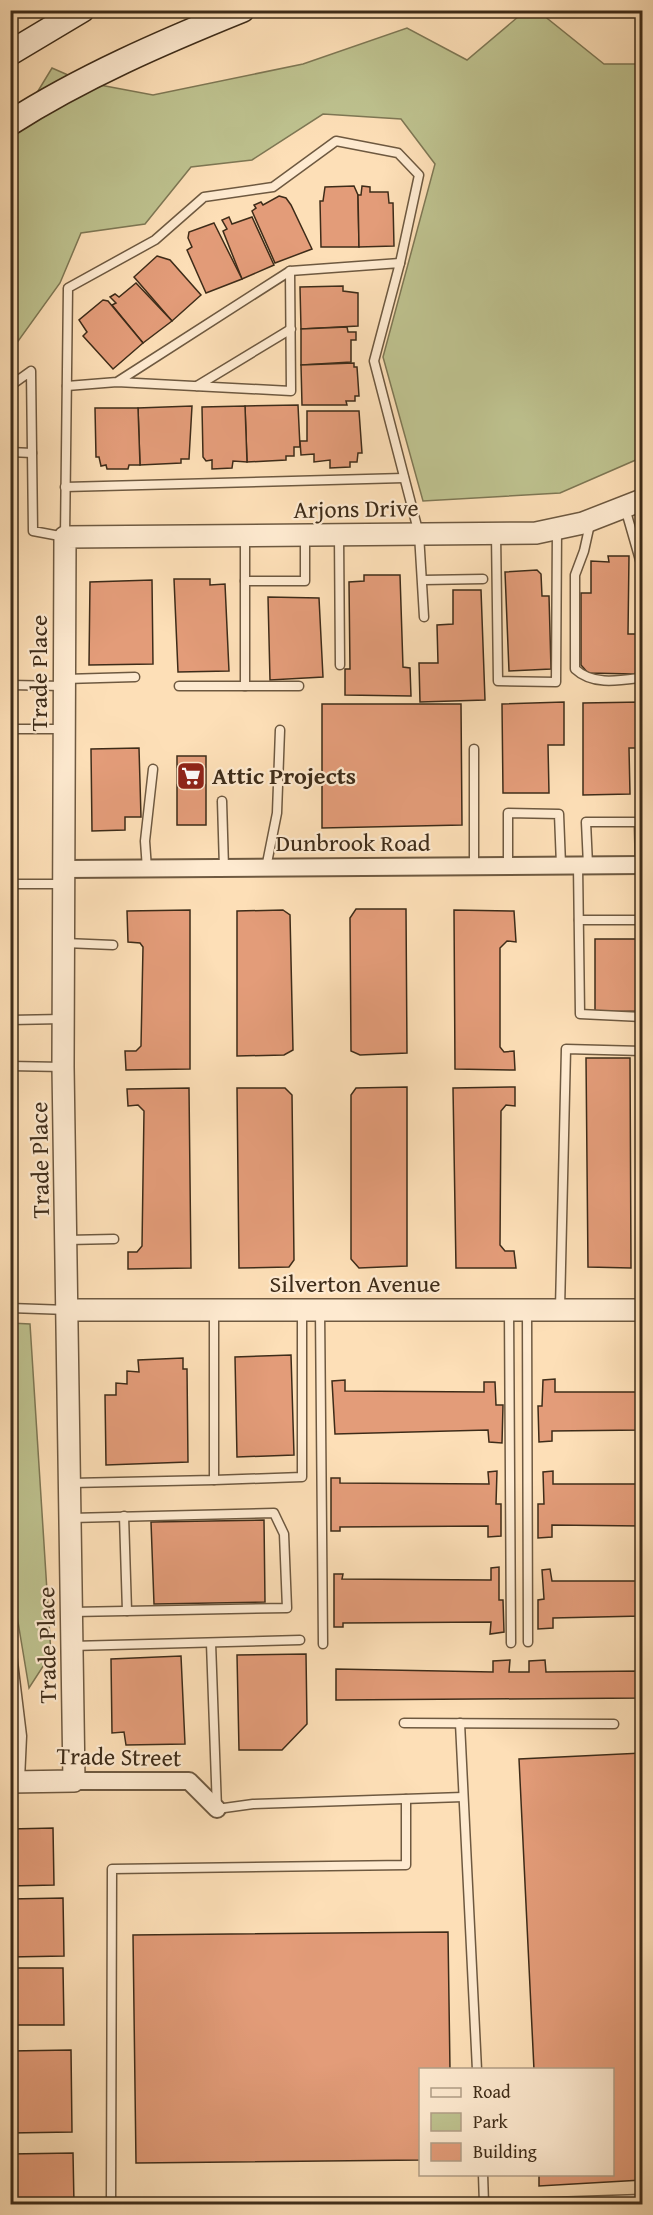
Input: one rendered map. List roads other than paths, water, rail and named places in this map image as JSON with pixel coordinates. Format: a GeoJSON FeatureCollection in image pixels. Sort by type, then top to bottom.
{"type":"FeatureCollection","features":[{"type":"Feature","properties":{"kind":"main road"},"geometry":{"type":"LineString","coordinates":[[10,53],[82,10]]}},
{"type":"Feature","properties":{"kind":"main road"},"geometry":{"type":"LineString","coordinates":[[10,123],[42,103],[155,48],[242,10]]}},
{"type":"Feature","properties":{"kind":"street","name":"Arjons Drive"},"geometry":{"type":"LineString","coordinates":[[65,537],[536,533],[590,520],[634,504]]}},
{"type":"Feature","properties":{"kind":"street","name":"Trade Place"},"geometry":{"type":"LineString","coordinates":[[65,537],[63,1067],[74,1781]]}},
{"type":"Feature","properties":{"kind":"street","name":"Dunbrook Road"},"geometry":{"type":"LineString","coordinates":[[64,877],[147,869],[641,865]]}},
{"type":"Feature","properties":{"kind":"street","name":"Silverton Avenue"},"geometry":{"type":"LineString","coordinates":[[68,1310],[642,1310]]}},
{"type":"Feature","properties":{"kind":"street","name":"Trade Street"},"geometry":{"type":"LineString","coordinates":[[15,1782],[189,1781],[217,1809]]}},
{"type":"Feature","properties":{"kind":"lane"},"geometry":{"type":"LineString","coordinates":[[10,386],[31,370],[33,531],[65,537],[68,288],[155,240],[204,197],[273,187],[336,141],[398,153],[419,175],[400,263],[374,361],[419,534],[424,618]]}},
{"type":"Feature","properties":{"kind":"lane"},"geometry":{"type":"LineString","coordinates":[[117,382],[290,271],[400,263]]}},
{"type":"Feature","properties":{"kind":"lane"},"geometry":{"type":"LineString","coordinates":[[67,386],[117,382],[291,391],[290,271]]}},
{"type":"Feature","properties":{"kind":"lane"},"geometry":{"type":"LineString","coordinates":[[197,386],[291,329]]}},
{"type":"Feature","properties":{"kind":"lane"},"geometry":{"type":"LineString","coordinates":[[10,452],[32,453]]}},
{"type":"Feature","properties":{"kind":"lane"},"geometry":{"type":"LineString","coordinates":[[65,486],[404,478]]}},
{"type":"Feature","properties":{"kind":"lane"},"geometry":{"type":"LineString","coordinates":[[634,504],[642,567]]}},
{"type":"Feature","properties":{"kind":"lane"},"geometry":{"type":"LineString","coordinates":[[590,520],[584,551],[575,575],[574,669],[584,678],[614,681],[639,678],[642,673]]}},
{"type":"Feature","properties":{"kind":"lane"},"geometry":{"type":"LineString","coordinates":[[496,533],[498,681],[556,682],[557,528]]}},
{"type":"Feature","properties":{"kind":"lane"},"geometry":{"type":"LineString","coordinates":[[245,581],[305,581],[305,535]]}},
{"type":"Feature","properties":{"kind":"lane"},"geometry":{"type":"LineString","coordinates":[[339,535],[340,665]]}},
{"type":"Feature","properties":{"kind":"lane"},"geometry":{"type":"LineString","coordinates":[[245,536],[245,686]]}},
{"type":"Feature","properties":{"kind":"lane"},"geometry":{"type":"LineString","coordinates":[[423,580],[483,579]]}},
{"type":"Feature","properties":{"kind":"lane"},"geometry":{"type":"LineString","coordinates":[[10,685],[135,677]]}},
{"type":"Feature","properties":{"kind":"lane"},"geometry":{"type":"LineString","coordinates":[[179,686],[298,686]]}},
{"type":"Feature","properties":{"kind":"lane"},"geometry":{"type":"LineString","coordinates":[[10,729],[64,729]]}},
{"type":"Feature","properties":{"kind":"lane"},"geometry":{"type":"LineString","coordinates":[[266,868],[277,813],[280,730]]}},
{"type":"Feature","properties":{"kind":"lane"},"geometry":{"type":"LineString","coordinates":[[474,749],[474,866]]}},
{"type":"Feature","properties":{"kind":"lane"},"geometry":{"type":"LineString","coordinates":[[147,869],[145,841],[153,769]]}},
{"type":"Feature","properties":{"kind":"lane"},"geometry":{"type":"LineString","coordinates":[[222,801],[224,868]]}},
{"type":"Feature","properties":{"kind":"lane"},"geometry":{"type":"LineString","coordinates":[[508,866],[508,813],[559,814],[561,866]]}},
{"type":"Feature","properties":{"kind":"lane"},"geometry":{"type":"LineString","coordinates":[[641,865],[639,822],[586,822],[579,920],[580,1014],[642,1017]]}},
{"type":"Feature","properties":{"kind":"lane"},"geometry":{"type":"LineString","coordinates":[[10,884],[64,877]]}},
{"type":"Feature","properties":{"kind":"lane"},"geometry":{"type":"LineString","coordinates":[[579,920],[642,920]]}},
{"type":"Feature","properties":{"kind":"lane"},"geometry":{"type":"LineString","coordinates":[[64,943],[113,945]]}},
{"type":"Feature","properties":{"kind":"lane"},"geometry":{"type":"LineString","coordinates":[[10,1020],[64,1019]]}},
{"type":"Feature","properties":{"kind":"lane"},"geometry":{"type":"LineString","coordinates":[[560,1310],[566,1049],[642,1051]]}},
{"type":"Feature","properties":{"kind":"lane"},"geometry":{"type":"LineString","coordinates":[[10,1066],[63,1067]]}},
{"type":"Feature","properties":{"kind":"lane"},"geometry":{"type":"LineString","coordinates":[[67,1240],[114,1239]]}},
{"type":"Feature","properties":{"kind":"lane"},"geometry":{"type":"LineString","coordinates":[[10,1308],[68,1310]]}},
{"type":"Feature","properties":{"kind":"lane"},"geometry":{"type":"LineString","coordinates":[[518,1309],[528,1642]]}},
{"type":"Feature","properties":{"kind":"lane"},"geometry":{"type":"LineString","coordinates":[[511,1643],[518,1309]]}},
{"type":"Feature","properties":{"kind":"lane"},"geometry":{"type":"LineString","coordinates":[[214,1310],[214,1480]]}},
{"type":"Feature","properties":{"kind":"lane"},"geometry":{"type":"LineString","coordinates":[[70,1483],[302,1477],[311,1310]]}},
{"type":"Feature","properties":{"kind":"lane"},"geometry":{"type":"LineString","coordinates":[[311,1310],[323,1644]]}},
{"type":"Feature","properties":{"kind":"lane"},"geometry":{"type":"LineString","coordinates":[[71,1518],[274,1513],[284,1534],[287,1608],[72,1612]]}},
{"type":"Feature","properties":{"kind":"lane"},"geometry":{"type":"LineString","coordinates":[[124,1516],[127,1611]]}},
{"type":"Feature","properties":{"kind":"lane"},"geometry":{"type":"LineString","coordinates":[[10,1637],[22,1736],[15,1782]]}},
{"type":"Feature","properties":{"kind":"lane"},"geometry":{"type":"LineString","coordinates":[[72,1646],[300,1640]]}},
{"type":"Feature","properties":{"kind":"lane"},"geometry":{"type":"LineString","coordinates":[[210,1643],[217,1809],[253,1804],[464,1797]]}},
{"type":"Feature","properties":{"kind":"lane"},"geometry":{"type":"LineString","coordinates":[[404,1723],[614,1724]]}},
{"type":"Feature","properties":{"kind":"lane"},"geometry":{"type":"LineString","coordinates":[[460,1723],[477,2068]]}},
{"type":"Feature","properties":{"kind":"lane"},"geometry":{"type":"LineString","coordinates":[[111,2205],[112,1869],[406,1865],[405,1799]]}},
{"type":"Feature","properties":{"kind":"lane"},"geometry":{"type":"LineString","coordinates":[[483,2176],[484,2205]]}},
{"type":"Feature","properties":{"kind":"lane"},"geometry":{"type":"LineString","coordinates":[[492,2205],[642,2199]]}},
{"type":"Feature","properties":{"kind":"place","name":"Attic Projects"},"geometry":{"type":"Point","coordinates":[191,776]}}]}
